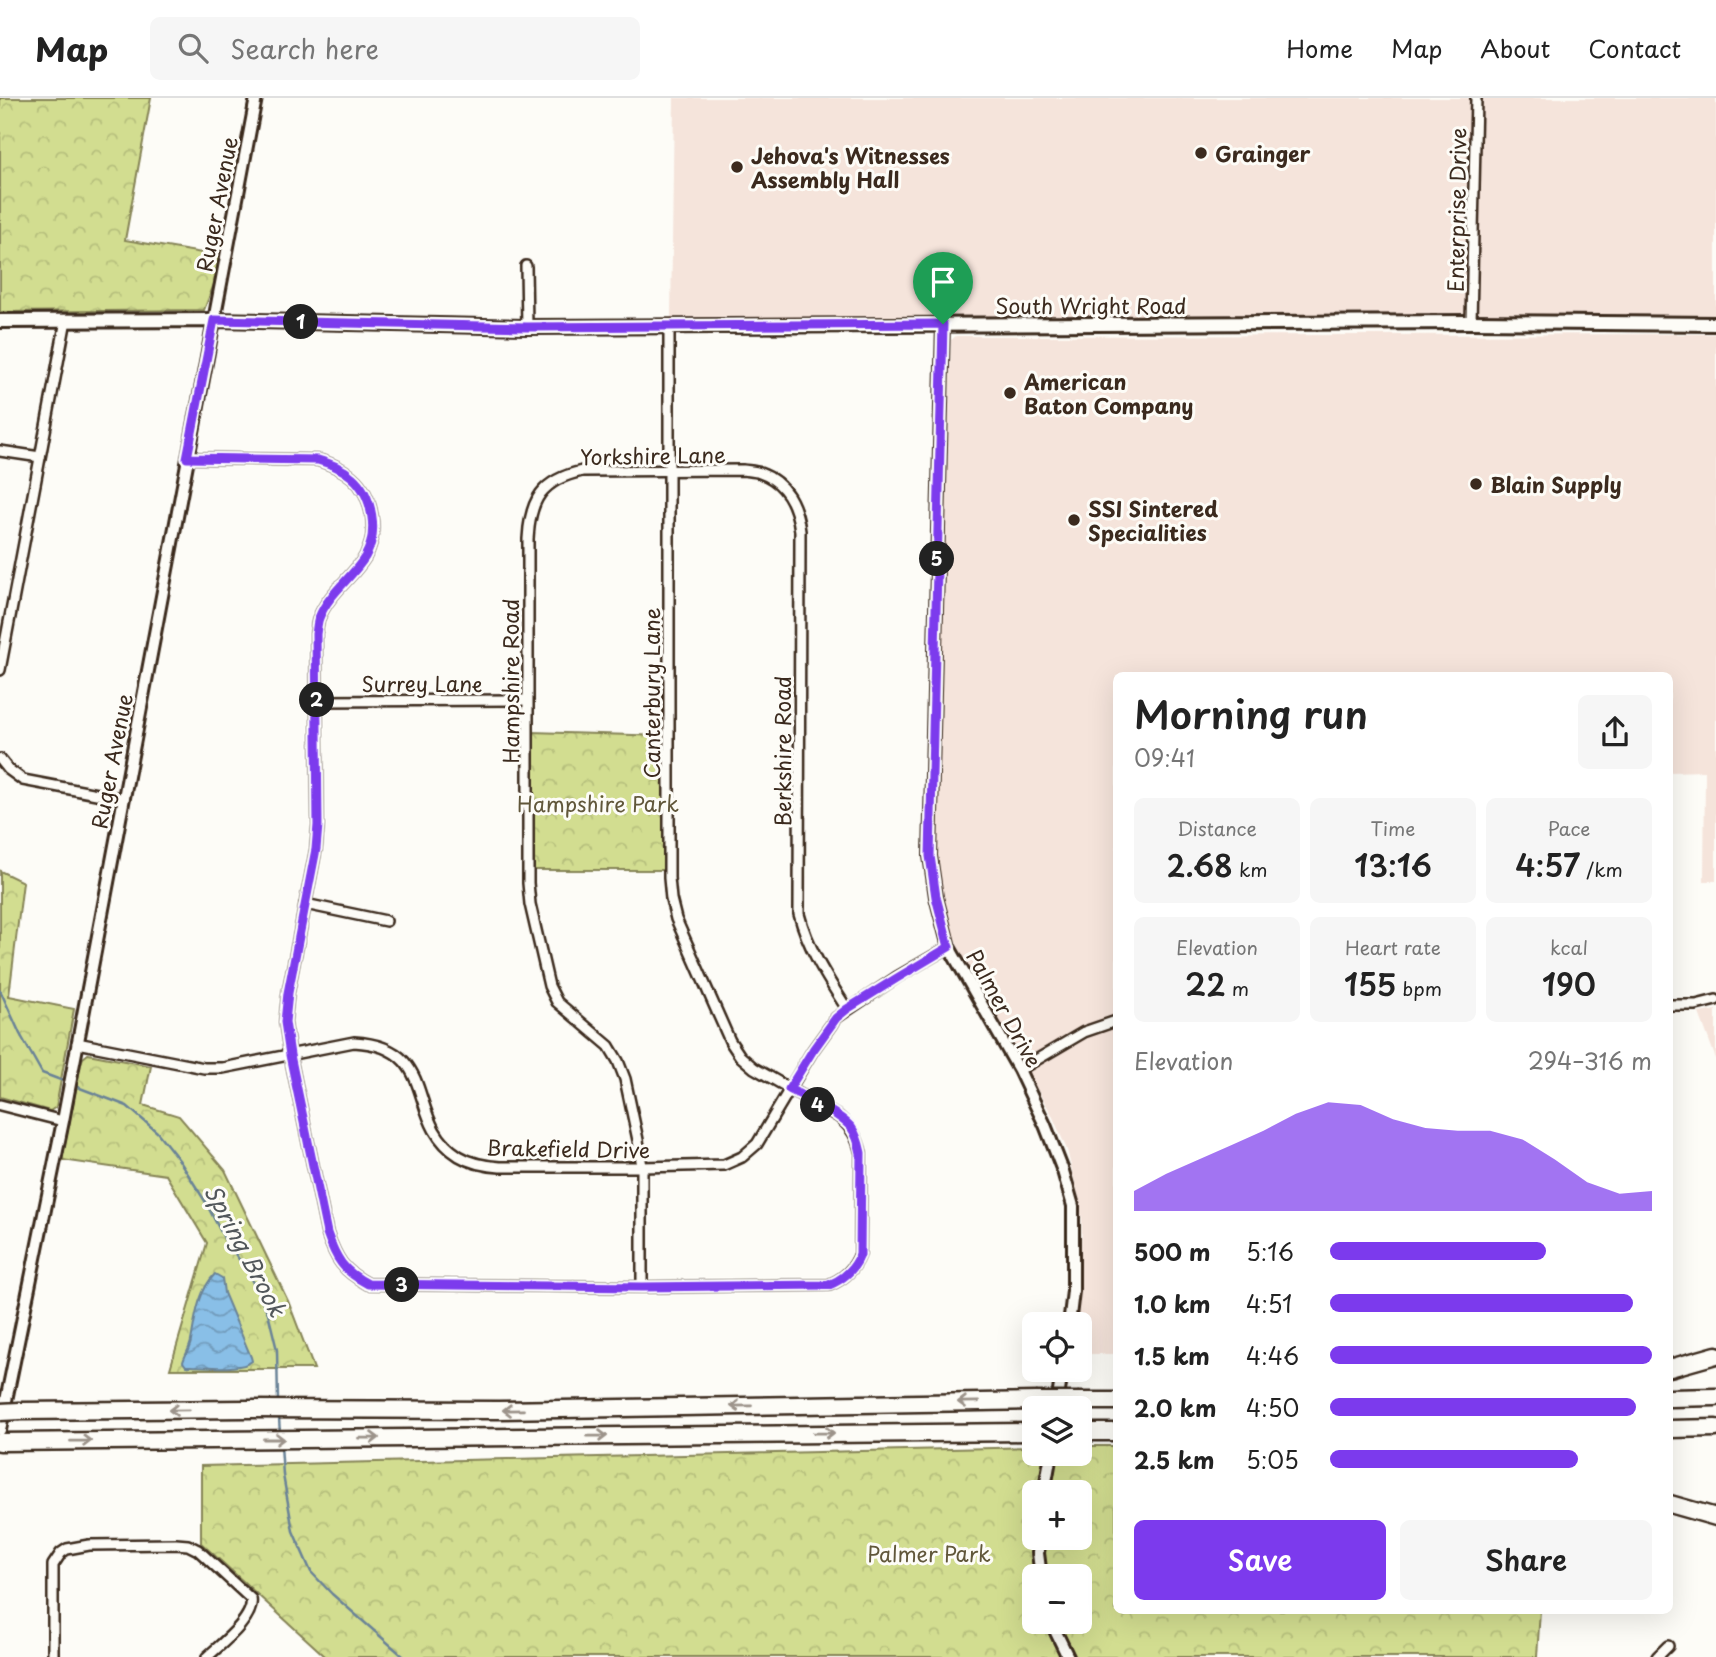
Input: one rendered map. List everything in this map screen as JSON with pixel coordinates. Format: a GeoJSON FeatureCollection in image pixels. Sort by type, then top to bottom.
{"type":"FeatureCollection","features":[{"type":"Feature","properties":{"kind":"highway"},"geometry":{"type":"LineString","coordinates":[[1673,1367],[1716,1355]]}},
{"type":"Feature","properties":{"kind":"highway"},"geometry":{"type":"LineString","coordinates":[[1673,1398],[1716,1398]]}},
{"type":"Feature","properties":{"kind":"highway"},"geometry":{"type":"LineString","coordinates":[[0,1412],[498,1410],[1113,1401]]}},
{"type":"Feature","properties":{"kind":"highway"},"geometry":{"type":"LineString","coordinates":[[1673,1429],[1716,1429]]}},
{"type":"Feature","properties":{"kind":"highway"},"geometry":{"type":"LineString","coordinates":[[6,1442],[1022,1432]]}},
{"type":"Feature","properties":{"kind":"highway"},"geometry":{"type":"LineString","coordinates":[[1092,1432],[1113,1432]]}},
{"type":"Feature","properties":{"kind":"highway"},"geometry":{"type":"LineString","coordinates":[[1673,1505],[1716,1517]]}},
{"type":"Feature","properties":{"kind":"main road","name":"South Wright Road"},"geometry":{"type":"LineString","coordinates":[[0,321],[214,320],[527,327],[1716,324]]}},
{"type":"Feature","properties":{"kind":"street","name":"Ruger Avenue"},"geometry":{"type":"LineString","coordinates":[[0,1430],[63,1121],[256,98]]}},
{"type":"Feature","properties":{"kind":"street","name":"Enterprise Drive"},"geometry":{"type":"LineString","coordinates":[[1471,323],[1476,98]]}},
{"type":"Feature","properties":{"kind":"street"},"geometry":{"type":"LineString","coordinates":[[526,266],[527,327]]}},
{"type":"Feature","properties":{"kind":"street"},"geometry":{"type":"LineString","coordinates":[[0,670],[66,320]]}},
{"type":"Feature","properties":{"kind":"street","name":"Palmer Drive"},"geometry":{"type":"LineString","coordinates":[[943,324],[930,856],[936,897],[949,947],[1018,1070],[1045,1125],[1063,1171],[1073,1206],[1071,1312]]}},
{"type":"Feature","properties":{"kind":"street","name":"Canterbury Lane"},"geometry":{"type":"LineString","coordinates":[[642,1287],[829,1285],[850,1273],[860,1255],[861,1153],[858,1139],[839,1117],[754,1068],[740,1056],[730,1041],[676,919],[671,899],[669,326]]}},
{"type":"Feature","properties":{"kind":"street"},"geometry":{"type":"LineString","coordinates":[[0,451],[40,457]]}},
{"type":"Feature","properties":{"kind":"street"},"geometry":{"type":"LineString","coordinates":[[187,458],[318,460],[337,467],[354,479],[366,496],[372,516],[372,536],[366,556],[326,604],[316,634],[318,825],[285,1022],[327,1233],[333,1251],[348,1272],[368,1284],[642,1287]]}},
{"type":"Feature","properties":{"kind":"street","name":"Yorkshire Lane"},"geometry":{"type":"LineString","coordinates":[[534,503],[542,490],[553,481],[566,474],[582,471],[743,470],[760,473],[782,486]]}},
{"type":"Feature","properties":{"kind":"street","name":"Berkshire Road"},"geometry":{"type":"LineString","coordinates":[[782,486],[794,503],[800,531],[799,914],[804,932],[825,975],[847,1009]]}},
{"type":"Feature","properties":{"kind":"street","name":"Hampshire Road"},"geometry":{"type":"LineString","coordinates":[[534,503],[529,520],[528,539],[530,904],[549,986],[557,1002],[609,1046],[625,1079],[642,1167],[642,1287]]}},
{"type":"Feature","properties":{"kind":"street","name":"Surrey Lane"},"geometry":{"type":"LineString","coordinates":[[317,701],[527,700]]}},
{"type":"Feature","properties":{"kind":"street"},"geometry":{"type":"LineString","coordinates":[[0,759],[23,780],[123,799]]}},
{"type":"Feature","properties":{"kind":"street"},"geometry":{"type":"LineString","coordinates":[[305,904],[386,920]]}},
{"type":"Feature","properties":{"kind":"street","name":"Brakefield Drive"},"geometry":{"type":"LineString","coordinates":[[76,1043],[205,1068],[238,1066],[354,1042],[372,1043],[387,1048],[401,1058],[413,1072],[432,1127],[444,1144],[459,1157],[479,1165],[642,1167],[724,1164],[742,1157],[757,1144],[813,1050],[836,1018],[949,947]]}},
{"type":"Feature","properties":{"kind":"street"},"geometry":{"type":"LineString","coordinates":[[1673,1005],[1696,1005],[1716,1000]]}},
{"type":"Feature","properties":{"kind":"street"},"geometry":{"type":"LineString","coordinates":[[1018,1070],[1084,1032],[1113,1022]]}},
{"type":"Feature","properties":{"kind":"street"},"geometry":{"type":"LineString","coordinates":[[0,1105],[63,1121]]}},
{"type":"Feature","properties":{"kind":"street"},"geometry":{"type":"LineString","coordinates":[[53,1657],[53,1565],[67,1549],[89,1545],[188,1545],[198,1550],[251,1599],[252,1607],[246,1618],[207,1657]]}},
{"type":"Feature","properties":{"kind":"street"},"geometry":{"type":"LineString","coordinates":[[1057,1634],[1068,1657]]}},
{"type":"Feature","properties":{"kind":"street"},"geometry":{"type":"LineString","coordinates":[[1657,1657],[1668,1646]]}},
{"type":"Feature","properties":{"kind":"shaded area"},"geometry":{"type":"Polygon","coordinates":[[[674,98],[1716,98],[1716,316],[671,318],[674,98]]]}},
{"type":"Feature","properties":{"kind":"shaded area"},"geometry":{"type":"Polygon","coordinates":[[[1716,334],[1716,881],[1704,881],[1705,771],[1673,772],[1673,672],[1113,672],[1113,1354],[1092,1354],[1092,1312],[1076,1312],[1080,1286],[1082,1220],[1067,1150],[1052,1115],[968,970],[953,934],[939,883],[936,834],[951,340],[956,336],[1716,334]]]}},
{"type":"Feature","properties":{"kind":"shaded area"},"geometry":{"type":"Polygon","coordinates":[[[1716,1010],[1716,1059],[1699,1013],[1716,1010]]]}},
{"type":"Feature","properties":{"kind":"green space"},"geometry":{"type":"Polygon","coordinates":[[[0,98],[151,98],[125,240],[220,256],[216,279],[204,310],[0,312],[0,98]]]}},
{"type":"Feature","properties":{"kind":"green space","name":"Hampshire Park"},"geometry":{"type":"Polygon","coordinates":[[[531,732],[666,736],[665,870],[531,870],[531,732]]]}},
{"type":"Feature","properties":{"kind":"green space"},"geometry":{"type":"Polygon","coordinates":[[[0,871],[23,882],[9,996],[74,1009],[56,1107],[50,1111],[0,1097],[0,871]]]}},
{"type":"Feature","properties":{"kind":"green space"},"geometry":{"type":"Polygon","coordinates":[[[88,1054],[151,1066],[143,1105],[179,1116],[225,1170],[288,1301],[314,1369],[170,1369],[207,1243],[166,1175],[62,1160],[81,1063],[88,1054]]]}},
{"type":"Feature","properties":{"kind":"green space","name":"Palmer Park"},"geometry":{"type":"Polygon","coordinates":[[[1092,1446],[1113,1446],[1113,1614],[1540,1614],[1537,1657],[326,1657],[201,1543],[201,1466],[1022,1447],[1022,1466],[1092,1466],[1092,1446]]]}},
{"type":"Feature","properties":{"kind":"water"},"geometry":{"type":"Polygon","coordinates":[[[215,1274],[222,1278],[224,1293],[252,1361],[232,1367],[186,1366],[183,1362],[190,1344],[198,1306],[215,1274]]]}},
{"type":"Feature","properties":{"kind":"waterway","name":"Spring Brook"},"geometry":{"type":"LineString","coordinates":[[0,990],[42,1073],[66,1082]]}},
{"type":"Feature","properties":{"kind":"waterway","name":"Spring Brook"},"geometry":{"type":"LineString","coordinates":[[72,1085],[127,1106],[157,1132],[179,1160],[205,1201],[225,1240],[246,1269],[268,1313],[277,1350],[278,1403]]}},
{"type":"Feature","properties":{"kind":"waterway","name":"Spring Brook"},"geometry":{"type":"LineString","coordinates":[[279,1417],[280,1435]]}},
{"type":"Feature","properties":{"kind":"waterway","name":"Spring Brook"},"geometry":{"type":"LineString","coordinates":[[281,1445],[283,1475],[293,1531],[311,1572],[404,1657]]}},
{"type":"Feature","properties":{"kind":"place","name":"Grainger"},"geometry":{"type":"Point","coordinates":[1201,153]}},
{"type":"Feature","properties":{"kind":"place","name":"Jehova's Witnesses Assembly Hall"},"geometry":{"type":"Point","coordinates":[737,167]}},
{"type":"Feature","properties":{"kind":"place","name":"American Baton Company"},"geometry":{"type":"Point","coordinates":[1010,393]}},
{"type":"Feature","properties":{"kind":"place","name":"Blain Supply"},"geometry":{"type":"Point","coordinates":[1476,484]}},
{"type":"Feature","properties":{"kind":"place","name":"SSI Sintered Specialities"},"geometry":{"type":"Point","coordinates":[1074,520]}},
{"type":"Feature","properties":{"kind":"route"},"geometry":{"type":"LineString","coordinates":[[214,320],[527,327],[943,324],[930,856],[936,897],[949,947],[836,1018],[789,1089],[839,1117],[858,1139],[861,1153],[860,1255],[856,1264],[850,1273],[829,1285],[642,1287],[368,1284],[355,1277],[333,1251],[327,1233],[285,1022],[318,825],[316,634],[326,604],[366,556],[372,536],[372,516],[366,496],[354,479],[337,467],[318,460],[187,458],[214,320]]}}]}
